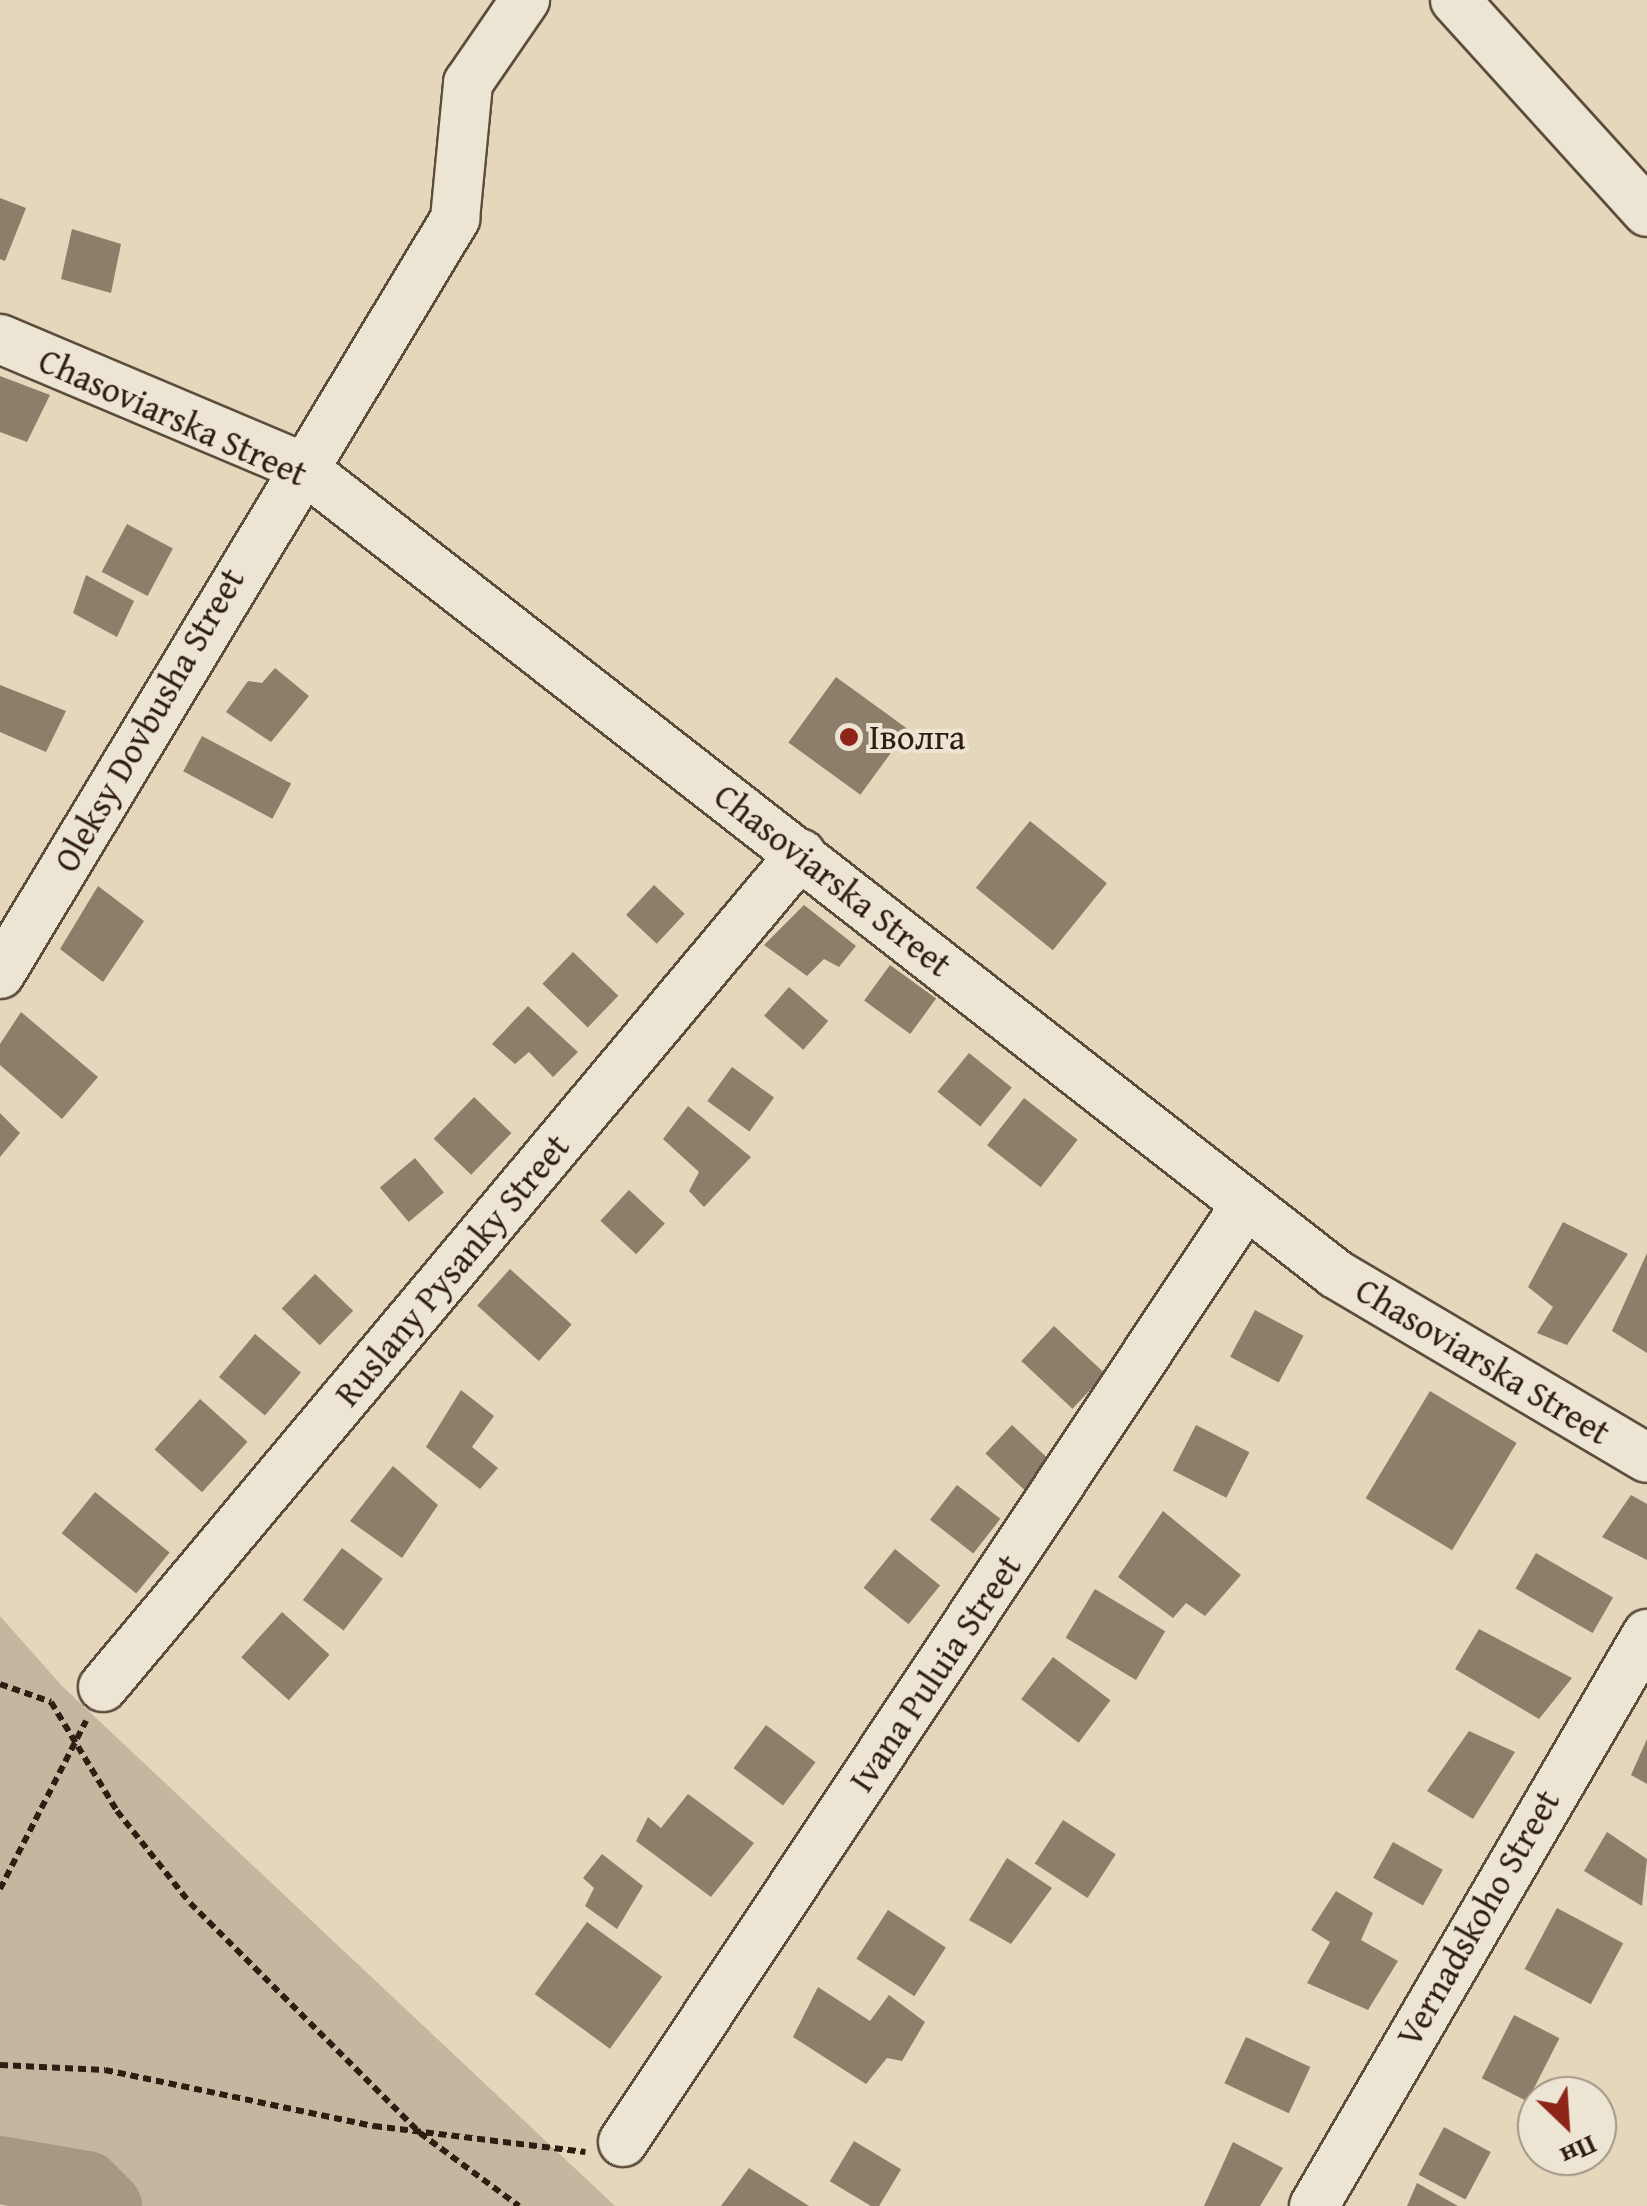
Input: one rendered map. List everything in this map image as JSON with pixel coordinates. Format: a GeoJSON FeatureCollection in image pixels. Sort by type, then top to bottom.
{"type":"FeatureCollection","features":[{"type":"Feature","properties":{"kind":"street","name":"Oleksy Dovbusha Street"},"geometry":{"type":"LineString","coordinates":[[0,974],[298,466],[377,358],[455,219],[468,83],[525,0]]}},
{"type":"Feature","properties":{"kind":"street"},"geometry":{"type":"LineString","coordinates":[[1455,0],[1647,212]]}},
{"type":"Feature","properties":{"kind":"street","name":"Chasoviarska Street"},"geometry":{"type":"LineString","coordinates":[[0,340],[298,466],[1336,1274],[1647,1458]]}},
{"type":"Feature","properties":{"kind":"street","name":"Ruslany Pysanky Street"},"geometry":{"type":"LineString","coordinates":[[103,1687],[801,854]]}},
{"type":"Feature","properties":{"kind":"street","name":"Ivana Puluia Street"},"geometry":{"type":"LineString","coordinates":[[623,2142],[1246,1204]]}},
{"type":"Feature","properties":{"kind":"street","name":"Vernadskoho Street"},"geometry":{"type":"LineString","coordinates":[[1314,2206],[1647,1634]]}},
{"type":"Feature","properties":{"kind":"path"},"geometry":{"type":"LineString","coordinates":[[0,1684],[51,1702],[77,1738],[118,1811],[190,1903],[420,2133],[518,2206]]}},
{"type":"Feature","properties":{"kind":"path"},"geometry":{"type":"LineString","coordinates":[[0,1889],[103,1687]]}},
{"type":"Feature","properties":{"kind":"path"},"geometry":{"type":"LineString","coordinates":[[0,2065],[105,2070],[420,2133],[545,2152],[623,2142]]}},
{"type":"Feature","properties":{"kind":"shaded area"},"geometry":{"type":"Polygon","coordinates":[[[0,1616],[62,1686],[615,2206],[108,2206],[87,2185],[0,2170],[0,1616]]]}},
{"type":"Feature","properties":{"kind":"building"},"geometry":{"type":"Polygon","coordinates":[[[0,198],[26,208],[5,261],[0,259],[0,198]]]}},
{"type":"Feature","properties":{"kind":"building"},"geometry":{"type":"Polygon","coordinates":[[[72,229],[121,244],[111,293],[61,279],[72,229]]]}},
{"type":"Feature","properties":{"kind":"building"},"geometry":{"type":"Polygon","coordinates":[[[0,376],[50,395],[27,442],[0,432],[0,376]]]}},
{"type":"Feature","properties":{"kind":"building"},"geometry":{"type":"Polygon","coordinates":[[[127,524],[173,548],[148,596],[102,572],[127,524]]]}},
{"type":"Feature","properties":{"kind":"building"},"geometry":{"type":"Polygon","coordinates":[[[86,575],[134,601],[117,637],[73,613],[86,575]]]}},
{"type":"Feature","properties":{"kind":"building"},"geometry":{"type":"Polygon","coordinates":[[[275,668],[309,696],[271,742],[226,712],[248,681],[262,683],[275,668]]]}},
{"type":"Feature","properties":{"kind":"building","name":"Іволга"},"geometry":{"type":"Polygon","coordinates":[[[836,677],[908,729],[860,795],[788,743],[836,677]]]}},
{"type":"Feature","properties":{"kind":"building"},"geometry":{"type":"Polygon","coordinates":[[[0,685],[66,711],[46,752],[0,732],[0,685]]]}},
{"type":"Feature","properties":{"kind":"building"},"geometry":{"type":"Polygon","coordinates":[[[202,736],[291,783],[272,819],[183,771],[202,736]]]}},
{"type":"Feature","properties":{"kind":"building"},"geometry":{"type":"Polygon","coordinates":[[[1030,821],[1107,883],[1053,950],[976,888],[1030,821]]]}},
{"type":"Feature","properties":{"kind":"building"},"geometry":{"type":"Polygon","coordinates":[[[654,885],[685,914],[657,944],[626,915],[654,885]]]}},
{"type":"Feature","properties":{"kind":"building"},"geometry":{"type":"Polygon","coordinates":[[[98,886],[144,921],[103,982],[60,949],[98,886]]]}},
{"type":"Feature","properties":{"kind":"building"},"geometry":{"type":"Polygon","coordinates":[[[804,905],[856,946],[839,967],[824,959],[807,976],[764,945],[804,905]]]}},
{"type":"Feature","properties":{"kind":"building"},"geometry":{"type":"Polygon","coordinates":[[[573,952],[618,996],[588,1027],[542,984],[573,952]]]}},
{"type":"Feature","properties":{"kind":"building"},"geometry":{"type":"Polygon","coordinates":[[[890,965],[936,999],[910,1034],[864,1001],[890,965]]]}},
{"type":"Feature","properties":{"kind":"building"},"geometry":{"type":"Polygon","coordinates":[[[789,987],[828,1021],[803,1050],[764,1016],[789,987]]]}},
{"type":"Feature","properties":{"kind":"building"},"geometry":{"type":"Polygon","coordinates":[[[528,1006],[578,1052],[553,1077],[529,1052],[515,1064],[492,1044],[528,1006]]]}},
{"type":"Feature","properties":{"kind":"building"},"geometry":{"type":"Polygon","coordinates":[[[21,1012],[98,1077],[62,1119],[0,1065],[0,1044],[21,1012]]]}},
{"type":"Feature","properties":{"kind":"building"},"geometry":{"type":"Polygon","coordinates":[[[969,1053],[1012,1088],[980,1126],[938,1092],[969,1053]]]}},
{"type":"Feature","properties":{"kind":"building"},"geometry":{"type":"Polygon","coordinates":[[[732,1067],[774,1098],[749,1132],[707,1101],[732,1067]]]}},
{"type":"Feature","properties":{"kind":"building"},"geometry":{"type":"Polygon","coordinates":[[[474,1097],[511,1133],[471,1175],[434,1139],[474,1097]]]}},
{"type":"Feature","properties":{"kind":"building"},"geometry":{"type":"Polygon","coordinates":[[[1024,1098],[1078,1140],[1041,1187],[987,1145],[1024,1098]]]}},
{"type":"Feature","properties":{"kind":"building"},"geometry":{"type":"Polygon","coordinates":[[[688,1106],[751,1157],[704,1207],[689,1191],[699,1172],[663,1139],[688,1106]]]}},
{"type":"Feature","properties":{"kind":"building"},"geometry":{"type":"Polygon","coordinates":[[[0,1113],[20,1133],[0,1157],[0,1113]]]}},
{"type":"Feature","properties":{"kind":"building"},"geometry":{"type":"Polygon","coordinates":[[[415,1158],[444,1192],[409,1222],[380,1188],[415,1158]]]}},
{"type":"Feature","properties":{"kind":"building"},"geometry":{"type":"Polygon","coordinates":[[[629,1190],[665,1223],[636,1254],[600,1221],[629,1190]]]}},
{"type":"Feature","properties":{"kind":"building"},"geometry":{"type":"Polygon","coordinates":[[[1563,1222],[1628,1254],[1567,1345],[1537,1333],[1553,1307],[1528,1287],[1563,1222]]]}},
{"type":"Feature","properties":{"kind":"building"},"geometry":{"type":"Polygon","coordinates":[[[1647,1253],[1647,1353],[1612,1331],[1647,1253]]]}},
{"type":"Feature","properties":{"kind":"building"},"geometry":{"type":"Polygon","coordinates":[[[510,1269],[572,1325],[539,1361],[477,1305],[510,1269]]]}},
{"type":"Feature","properties":{"kind":"building"},"geometry":{"type":"Polygon","coordinates":[[[315,1274],[353,1311],[320,1345],[282,1309],[315,1274]]]}},
{"type":"Feature","properties":{"kind":"building"},"geometry":{"type":"Polygon","coordinates":[[[1255,1310],[1304,1336],[1279,1383],[1230,1357],[1255,1310]]]}},
{"type":"Feature","properties":{"kind":"building"},"geometry":{"type":"Polygon","coordinates":[[[1054,1326],[1105,1374],[1072,1409],[1021,1361],[1054,1326]]]}},
{"type":"Feature","properties":{"kind":"building"},"geometry":{"type":"Polygon","coordinates":[[[255,1334],[301,1373],[265,1415],[219,1377],[255,1334]]]}},
{"type":"Feature","properties":{"kind":"building"},"geometry":{"type":"Polygon","coordinates":[[[461,1390],[494,1416],[472,1447],[498,1468],[480,1489],[426,1447],[461,1390]]]}},
{"type":"Feature","properties":{"kind":"building"},"geometry":{"type":"Polygon","coordinates":[[[1430,1391],[1517,1443],[1452,1550],[1366,1498],[1430,1391]]]}},
{"type":"Feature","properties":{"kind":"building"},"geometry":{"type":"Polygon","coordinates":[[[200,1399],[248,1442],[202,1492],[154,1450],[200,1399]]]}},
{"type":"Feature","properties":{"kind":"building"},"geometry":{"type":"Polygon","coordinates":[[[1012,1425],[1051,1462],[1025,1490],[985,1454],[1012,1425]]]}},
{"type":"Feature","properties":{"kind":"building"},"geometry":{"type":"Polygon","coordinates":[[[1196,1425],[1249,1452],[1226,1498],[1173,1470],[1196,1425]]]}},
{"type":"Feature","properties":{"kind":"building"},"geometry":{"type":"Polygon","coordinates":[[[393,1466],[438,1505],[402,1558],[350,1521],[393,1466]]]}},
{"type":"Feature","properties":{"kind":"building"},"geometry":{"type":"Polygon","coordinates":[[[957,1485],[1000,1519],[973,1554],[930,1520],[957,1485]]]}},
{"type":"Feature","properties":{"kind":"building"},"geometry":{"type":"Polygon","coordinates":[[[95,1492],[170,1552],[136,1594],[62,1533],[95,1492]]]}},
{"type":"Feature","properties":{"kind":"building"},"geometry":{"type":"Polygon","coordinates":[[[1631,1495],[1647,1504],[1647,1560],[1602,1537],[1631,1495]]]}},
{"type":"Feature","properties":{"kind":"building"},"geometry":{"type":"Polygon","coordinates":[[[1163,1511],[1241,1575],[1205,1616],[1186,1603],[1173,1618],[1118,1577],[1163,1511]]]}},
{"type":"Feature","properties":{"kind":"building"},"geometry":{"type":"Polygon","coordinates":[[[342,1548],[383,1579],[344,1631],[303,1600],[342,1548]]]}},
{"type":"Feature","properties":{"kind":"building"},"geometry":{"type":"Polygon","coordinates":[[[895,1549],[940,1586],[909,1624],[864,1588],[895,1549]]]}},
{"type":"Feature","properties":{"kind":"building"},"geometry":{"type":"Polygon","coordinates":[[[1536,1553],[1613,1598],[1593,1633],[1516,1589],[1536,1553]]]}},
{"type":"Feature","properties":{"kind":"building"},"geometry":{"type":"Polygon","coordinates":[[[1095,1589],[1165,1631],[1136,1680],[1066,1638],[1095,1589]]]}},
{"type":"Feature","properties":{"kind":"building"},"geometry":{"type":"Polygon","coordinates":[[[282,1612],[330,1655],[289,1700],[241,1657],[282,1612]]]}},
{"type":"Feature","properties":{"kind":"building"},"geometry":{"type":"Polygon","coordinates":[[[1479,1629],[1572,1678],[1539,1719],[1455,1669],[1479,1629]]]}},
{"type":"Feature","properties":{"kind":"building"},"geometry":{"type":"Polygon","coordinates":[[[1053,1657],[1111,1700],[1079,1743],[1021,1699],[1053,1657]]]}},
{"type":"Feature","properties":{"kind":"building"},"geometry":{"type":"Polygon","coordinates":[[[766,1725],[816,1762],[783,1805],[734,1768],[766,1725]]]}},
{"type":"Feature","properties":{"kind":"building"},"geometry":{"type":"Polygon","coordinates":[[[1469,1731],[1515,1752],[1473,1819],[1427,1791],[1469,1731]]]}},
{"type":"Feature","properties":{"kind":"building"},"geometry":{"type":"Polygon","coordinates":[[[1647,1739],[1647,1784],[1631,1775],[1647,1739]]]}},
{"type":"Feature","properties":{"kind":"building"},"geometry":{"type":"Polygon","coordinates":[[[688,1794],[754,1843],[711,1897],[636,1841],[648,1817],[661,1828],[688,1794]]]}},
{"type":"Feature","properties":{"kind":"building"},"geometry":{"type":"Polygon","coordinates":[[[1063,1820],[1116,1854],[1088,1898],[1035,1864],[1063,1820]]]}},
{"type":"Feature","properties":{"kind":"building"},"geometry":{"type":"Polygon","coordinates":[[[1607,1832],[1647,1859],[1642,1906],[1584,1871],[1607,1832]]]}},
{"type":"Feature","properties":{"kind":"building"},"geometry":{"type":"Polygon","coordinates":[[[1393,1842],[1443,1870],[1423,1905],[1373,1878],[1393,1842]]]}},
{"type":"Feature","properties":{"kind":"building"},"geometry":{"type":"Polygon","coordinates":[[[602,1854],[643,1886],[617,1929],[585,1906],[594,1888],[583,1878],[602,1854]]]}},
{"type":"Feature","properties":{"kind":"building"},"geometry":{"type":"Polygon","coordinates":[[[1007,1858],[1052,1888],[1011,1944],[969,1920],[1007,1858]]]}},
{"type":"Feature","properties":{"kind":"building"},"geometry":{"type":"Polygon","coordinates":[[[1336,1891],[1373,1913],[1361,1940],[1398,1961],[1368,2010],[1307,1983],[1330,1942],[1311,1930],[1336,1891]]]}},
{"type":"Feature","properties":{"kind":"building"},"geometry":{"type":"Polygon","coordinates":[[[1557,1908],[1623,1943],[1591,2004],[1525,1969],[1557,1908]]]}},
{"type":"Feature","properties":{"kind":"building"},"geometry":{"type":"Polygon","coordinates":[[[888,1910],[946,1948],[914,1996],[856,1959],[888,1910]]]}},
{"type":"Feature","properties":{"kind":"building"},"geometry":{"type":"Polygon","coordinates":[[[587,1922],[662,1977],[610,2049],[535,1994],[587,1922]]]}},
{"type":"Feature","properties":{"kind":"building"},"geometry":{"type":"Polygon","coordinates":[[[818,1987],[870,2021],[889,1995],[925,2022],[902,2061],[887,2058],[866,2084],[793,2037],[818,1987]]]}},
{"type":"Feature","properties":{"kind":"building"},"geometry":{"type":"Polygon","coordinates":[[[1514,2015],[1559,2038],[1540,2076],[1517,2076],[1517,2096],[1482,2078],[1514,2015]]]}},
{"type":"Feature","properties":{"kind":"building"},"geometry":{"type":"Polygon","coordinates":[[[1246,2037],[1310,2067],[1289,2113],[1224,2083],[1246,2037]]]}},
{"type":"Feature","properties":{"kind":"building"},"geometry":{"type":"Polygon","coordinates":[[[1444,2127],[1491,2152],[1465,2200],[1419,2175],[1444,2127]]]}},
{"type":"Feature","properties":{"kind":"building"},"geometry":{"type":"Polygon","coordinates":[[[854,2141],[901,2169],[879,2206],[871,2206],[830,2181],[854,2141]]]}},
{"type":"Feature","properties":{"kind":"building"},"geometry":{"type":"Polygon","coordinates":[[[1233,2142],[1283,2168],[1260,2206],[1204,2206],[1233,2142]]]}},
{"type":"Feature","properties":{"kind":"building"},"geometry":{"type":"Polygon","coordinates":[[[749,2168],[809,2206],[721,2206],[749,2168]]]}},
{"type":"Feature","properties":{"kind":"building"},"geometry":{"type":"Polygon","coordinates":[[[1417,2183],[1458,2206],[1407,2206],[1417,2183]]]}},
{"type":"Feature","properties":{"kind":"waterway"},"geometry":{"type":"LineString","coordinates":[[0,2170],[87,2185],[108,2206]]}},
{"type":"Feature","properties":{"kind":"place","name":"Іволга"},"geometry":{"type":"Point","coordinates":[849,737]}}]}
